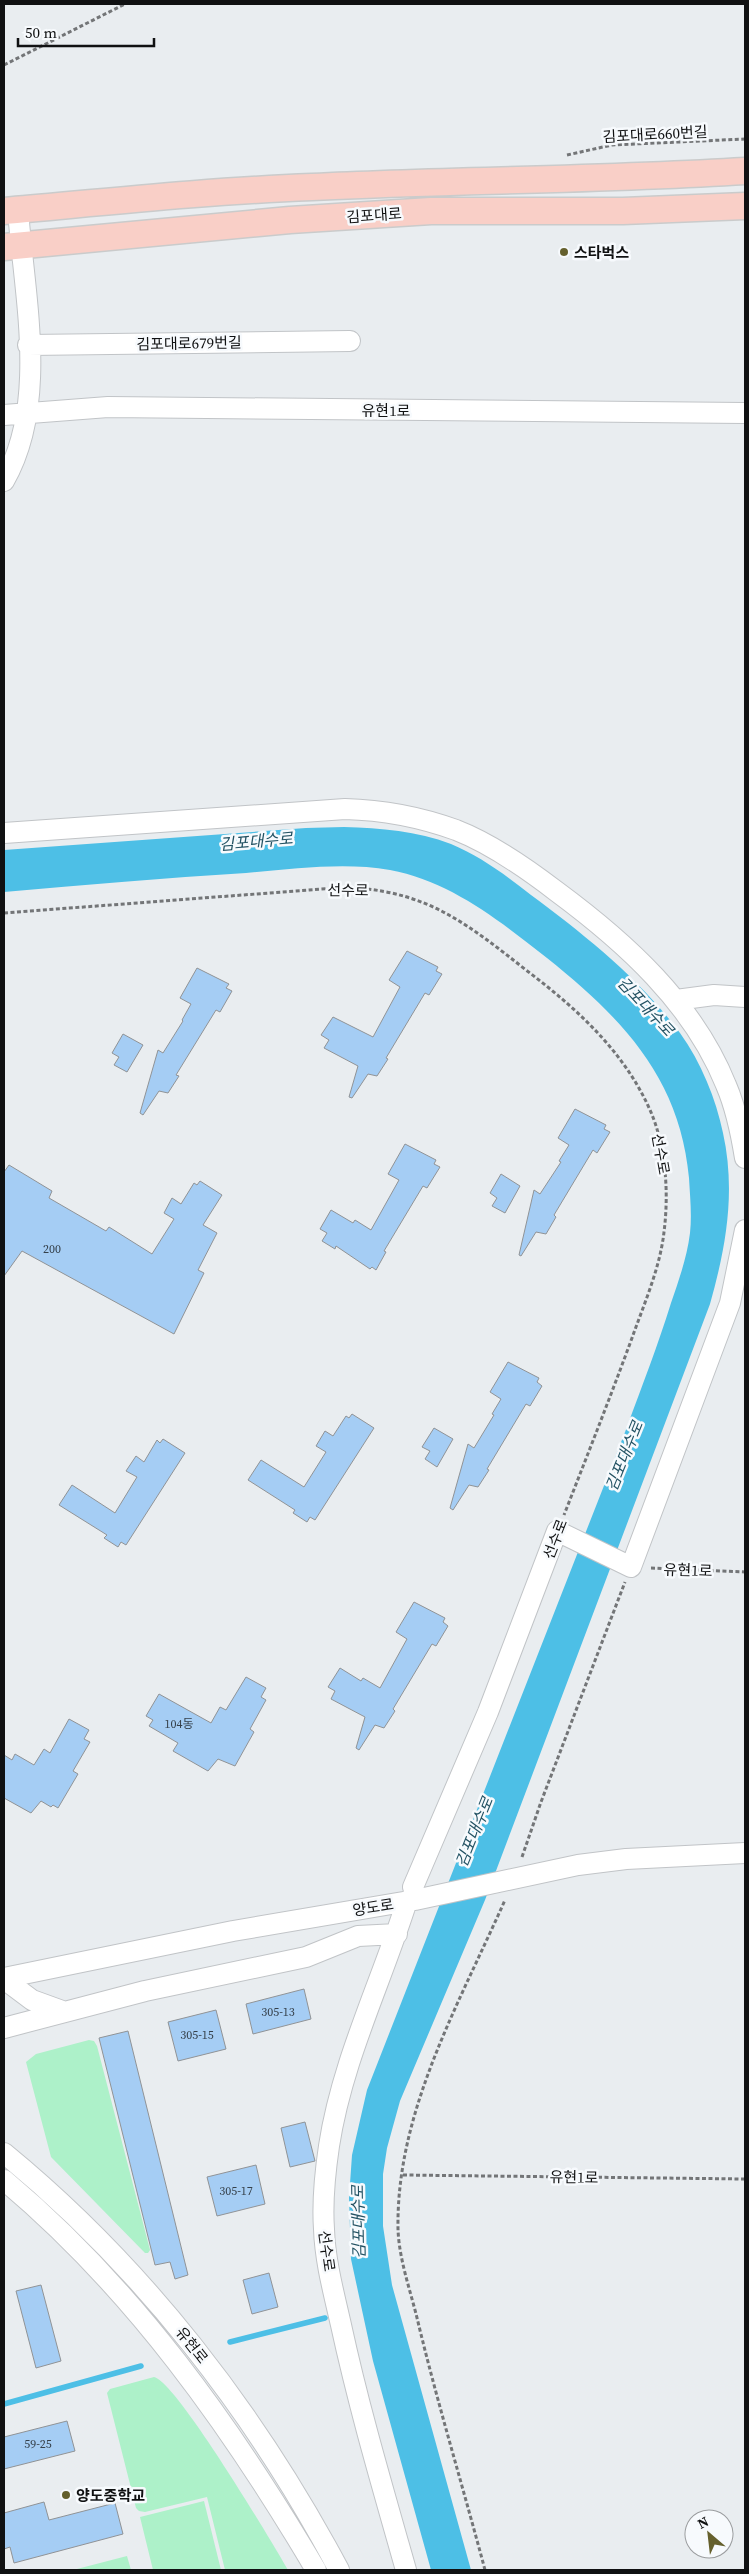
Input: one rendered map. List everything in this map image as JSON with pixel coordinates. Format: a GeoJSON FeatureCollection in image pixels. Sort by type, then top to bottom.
{"type":"FeatureCollection","features":[{"type":"Feature","properties":{"kind":"main road","name":"김포대로"},"geometry":{"type":"LineString","coordinates":[[11,210],[309,187],[466,181],[625,178],[745,171]]}},
{"type":"Feature","properties":{"kind":"main road","name":"김포대로"},"geometry":{"type":"LineString","coordinates":[[12,246],[290,220],[421,212],[623,211],[745,206]]}},
{"type":"Feature","properties":{"kind":"street"},"geometry":{"type":"LineString","coordinates":[[4,461],[16,414],[20,387],[17,280],[12,246],[11,210]]}},
{"type":"Feature","properties":{"kind":"street"},"geometry":{"type":"LineString","coordinates":[[4,481],[15,456],[16,414],[30,383],[26,280],[12,246]]}},
{"type":"Feature","properties":{"kind":"street","name":"김포대로679번길"},"geometry":{"type":"LineString","coordinates":[[28,345],[350,341]]}},
{"type":"Feature","properties":{"kind":"street","name":"유현1로"},"geometry":{"type":"LineString","coordinates":[[16,414],[108,407],[745,413]]}},
{"type":"Feature","properties":{"kind":"street"},"geometry":{"type":"LineString","coordinates":[[4,833],[315,810],[396,812],[458,831],[491,847],[531,872],[612,935],[643,963],[676,1000],[696,1030],[726,1083],[735,1108],[745,1158]]}},
{"type":"Feature","properties":{"kind":"street"},"geometry":{"type":"LineString","coordinates":[[676,1000],[714,995],[745,997]]}},
{"type":"Feature","properties":{"kind":"street"},"geometry":{"type":"LineString","coordinates":[[557,1532],[631,1567],[730,1303],[745,1230]]}},
{"type":"Feature","properties":{"kind":"street","name":"선수로"},"geometry":{"type":"LineString","coordinates":[[406,2570],[363,2418],[346,2348],[327,2255],[323,2198],[337,2104],[349,2062],[396,1934],[488,1712],[557,1532]]}},
{"type":"Feature","properties":{"kind":"street","name":"양도로"},"geometry":{"type":"LineString","coordinates":[[4,1979],[617,1851],[745,1843]]}},
{"type":"Feature","properties":{"kind":"street","name":"양도로"},"geometry":{"type":"LineString","coordinates":[[512,1873],[626,1859],[745,1853]]}},
{"type":"Feature","properties":{"kind":"street","name":"양도로"},"geometry":{"type":"LineString","coordinates":[[4,1966],[414,1894]]}},
{"type":"Feature","properties":{"kind":"street"},"geometry":{"type":"LineString","coordinates":[[4,2028],[218,1974],[306,1957],[358,1936],[396,1934]]}},
{"type":"Feature","properties":{"kind":"street"},"geometry":{"type":"LineString","coordinates":[[4,1979],[32,2000],[66,2012]]}},
{"type":"Feature","properties":{"kind":"street","name":"유현로"},"geometry":{"type":"LineString","coordinates":[[4,2153],[82,2224],[139,2282],[196,2349],[275,2462],[339,2570]]}},
{"type":"Feature","properties":{"kind":"street","name":"유현로"},"geometry":{"type":"LineString","coordinates":[[4,2180],[64,2235],[113,2287],[183,2369],[247,2458],[316,2570]]}},
{"type":"Feature","properties":{"kind":"path"},"geometry":{"type":"LineString","coordinates":[[4,65],[125,4]]}},
{"type":"Feature","properties":{"kind":"path","name":"김포대로660번길"},"geometry":{"type":"LineString","coordinates":[[565,156],[612,146],[745,139]]}},
{"type":"Feature","properties":{"kind":"path","name":"선수로"},"geometry":{"type":"LineString","coordinates":[[4,913],[353,887],[389,891],[447,912],[476,931],[568,1003],[600,1035],[637,1085],[650,1110],[658,1133],[667,1198],[664,1233],[652,1282],[557,1532]]}},
{"type":"Feature","properties":{"kind":"path"},"geometry":{"type":"LineString","coordinates":[[485,2570],[434,2389],[402,2252],[398,2230],[403,2174],[414,2119],[424,2086],[541,1802],[631,1567]]}},
{"type":"Feature","properties":{"kind":"path","name":"유현1로"},"geometry":{"type":"LineString","coordinates":[[631,1567],[745,1572]]}},
{"type":"Feature","properties":{"kind":"path","name":"유현1로"},"geometry":{"type":"LineString","coordinates":[[403,2174],[745,2179]]}},
{"type":"Feature","properties":{"kind":"green space"},"geometry":{"type":"Polygon","coordinates":[[[89,2040],[94,2041],[97,2046],[150,2250],[148,2253],[145,2253],[51,2157],[26,2062],[36,2054],[89,2040]]]}},
{"type":"Feature","properties":{"kind":"green space"},"geometry":{"type":"Polygon","coordinates":[[[154,2377],[165,2385],[202,2432],[288,2570],[225,2570],[207,2497],[145,2512],[139,2511],[136,2508],[107,2393],[110,2389],[154,2377]]]}},
{"type":"Feature","properties":{"kind":"green space"},"geometry":{"type":"Polygon","coordinates":[[[204,2501],[221,2570],[153,2570],[140,2517],[204,2501]]]}},
{"type":"Feature","properties":{"kind":"green space"},"geometry":{"type":"Polygon","coordinates":[[[127,2556],[131,2570],[73,2570],[127,2556]]]}},
{"type":"Feature","properties":{"kind":"water","name":"김포대수로"},"geometry":{"type":"Polygon","coordinates":[[[306,828],[385,829],[412,833],[462,849],[483,860],[512,881],[591,942],[630,976],[664,1013],[695,1056],[707,1081],[720,1120],[729,1177],[725,1240],[710,1304],[485,1900],[400,2101],[387,2148],[383,2174],[383,2226],[392,2285],[471,2570],[431,2570],[373,2361],[351,2259],[349,2198],[352,2155],[367,2090],[627,1427],[677,1286],[687,1251],[691,1226],[689,1178],[683,1142],[674,1110],[660,1080],[643,1053],[600,1004],[511,930],[454,893],[412,875],[390,870],[336,866],[4,892],[4,850],[306,828]]]}},
{"type":"Feature","properties":{"kind":"building"},"geometry":{"type":"Polygon","coordinates":[[[407,951],[438,967],[436,971],[442,974],[429,995],[425,993],[377,1076],[368,1074],[352,1098],[349,1097],[358,1066],[324,1048],[329,1040],[321,1035],[333,1017],[373,1037],[400,987],[389,980],[407,951]]]}},
{"type":"Feature","properties":{"kind":"building"},"geometry":{"type":"Polygon","coordinates":[[[197,968],[229,984],[226,988],[232,991],[220,1012],[216,1010],[176,1075],[179,1076],[168,1093],[159,1091],[143,1115],[140,1113],[158,1050],[163,1053],[183,1021],[191,1004],[180,998],[197,968]]]}},
{"type":"Feature","properties":{"kind":"building"},"geometry":{"type":"Polygon","coordinates":[[[123,1034],[143,1045],[127,1072],[114,1065],[119,1057],[112,1053],[123,1034]]]}},
{"type":"Feature","properties":{"kind":"building"},"geometry":{"type":"Polygon","coordinates":[[[575,1109],[606,1125],[604,1129],[610,1132],[597,1153],[593,1150],[554,1215],[556,1217],[546,1234],[536,1232],[521,1256],[519,1255],[534,1190],[540,1194],[561,1162],[559,1161],[569,1145],[558,1138],[575,1109]]]}},
{"type":"Feature","properties":{"kind":"building"},"geometry":{"type":"Polygon","coordinates":[[[405,1144],[436,1160],[434,1164],[440,1167],[427,1188],[423,1186],[384,1251],[386,1252],[376,1270],[372,1267],[370,1269],[336,1246],[335,1249],[322,1241],[327,1233],[320,1229],[331,1210],[353,1223],[355,1220],[371,1230],[399,1180],[388,1174],[405,1144]]]}},
{"type":"Feature","properties":{"kind":"building"},"geometry":{"type":"Polygon","coordinates":[[[9,1165],[52,1191],[49,1198],[106,1231],[109,1227],[152,1254],[174,1219],[164,1213],[172,1198],[181,1204],[194,1183],[197,1185],[200,1181],[222,1195],[203,1225],[217,1233],[198,1270],[204,1273],[174,1334],[22,1251],[4,1276],[4,1172],[9,1165]]]}},
{"type":"Feature","properties":{"kind":"building"},"geometry":{"type":"Polygon","coordinates":[[[501,1174],[520,1186],[505,1213],[492,1206],[497,1198],[490,1193],[501,1174]]]}},
{"type":"Feature","properties":{"kind":"building"},"geometry":{"type":"Polygon","coordinates":[[[508,1362],[539,1378],[537,1382],[542,1386],[530,1406],[526,1404],[478,1487],[469,1485],[453,1510],[450,1508],[468,1444],[474,1448],[494,1415],[492,1414],[501,1399],[490,1392],[508,1362]]]}},
{"type":"Feature","properties":{"kind":"building"},"geometry":{"type":"Polygon","coordinates":[[[352,1414],[374,1428],[315,1520],[310,1517],[307,1522],[293,1513],[295,1510],[248,1480],[261,1460],[304,1487],[326,1452],[316,1446],[325,1431],[333,1436],[346,1416],[349,1418],[352,1414]]]}},
{"type":"Feature","properties":{"kind":"building"},"geometry":{"type":"Polygon","coordinates":[[[434,1428],[453,1439],[437,1467],[425,1459],[430,1451],[422,1447],[434,1428]]]}},
{"type":"Feature","properties":{"kind":"building"},"geometry":{"type":"Polygon","coordinates":[[[163,1439],[185,1453],[126,1545],[121,1542],[118,1547],[104,1538],[107,1535],[59,1505],[72,1485],[115,1513],[137,1477],[126,1471],[136,1456],[144,1462],[157,1440],[160,1443],[163,1439]]]}},
{"type":"Feature","properties":{"kind":"building"},"geometry":{"type":"Polygon","coordinates":[[[414,1602],[445,1618],[443,1622],[448,1626],[436,1646],[432,1644],[393,1709],[395,1711],[384,1728],[375,1725],[359,1750],[356,1748],[365,1717],[331,1699],[335,1691],[328,1687],[340,1668],[361,1681],[363,1678],[380,1688],[407,1639],[396,1632],[414,1602]]]}},
{"type":"Feature","properties":{"kind":"building"},"geometry":{"type":"Polygon","coordinates":[[[246,1677],[266,1688],[261,1697],[266,1700],[250,1729],[254,1732],[235,1766],[218,1759],[208,1771],[173,1751],[178,1743],[149,1726],[153,1720],[146,1716],[159,1694],[211,1723],[220,1707],[226,1710],[246,1677]]]}},
{"type":"Feature","properties":{"kind":"building"},"geometry":{"type":"Polygon","coordinates":[[[69,1719],[89,1730],[84,1739],[90,1742],[73,1771],[78,1774],[58,1808],[53,1805],[51,1807],[41,1801],[31,1813],[4,1798],[4,1755],[12,1760],[15,1754],[34,1765],[44,1749],[50,1753],[69,1719]]]}},
{"type":"Feature","properties":{"kind":"building"},"geometry":{"type":"Polygon","coordinates":[[[304,1989],[311,2019],[253,2034],[246,2004],[304,1989]]]}},
{"type":"Feature","properties":{"kind":"building"},"geometry":{"type":"Polygon","coordinates":[[[216,2010],[226,2049],[178,2061],[168,2022],[216,2010]]]}},
{"type":"Feature","properties":{"kind":"building"},"geometry":{"type":"Polygon","coordinates":[[[128,2031],[188,2275],[175,2279],[170,2262],[155,2265],[99,2038],[128,2031]]]}},
{"type":"Feature","properties":{"kind":"building"},"geometry":{"type":"Polygon","coordinates":[[[305,2122],[315,2161],[290,2167],[281,2128],[305,2122]]]}},
{"type":"Feature","properties":{"kind":"building"},"geometry":{"type":"Polygon","coordinates":[[[256,2165],[265,2204],[217,2216],[207,2177],[256,2165]]]}},
{"type":"Feature","properties":{"kind":"building"},"geometry":{"type":"Polygon","coordinates":[[[269,2273],[278,2307],[252,2314],[243,2280],[269,2273]]]}},
{"type":"Feature","properties":{"kind":"building"},"geometry":{"type":"Polygon","coordinates":[[[41,2285],[61,2361],[36,2368],[16,2291],[41,2285]]]}},
{"type":"Feature","properties":{"kind":"building"},"geometry":{"type":"Polygon","coordinates":[[[67,2421],[75,2451],[4,2469],[4,2437],[67,2421]]]}},
{"type":"Feature","properties":{"kind":"building"},"geometry":{"type":"Polygon","coordinates":[[[44,2502],[49,2520],[115,2503],[123,2534],[14,2563],[10,2547],[4,2549],[4,2513],[44,2502]]]}},
{"type":"Feature","properties":{"kind":"waterway"},"geometry":{"type":"LineString","coordinates":[[230,2342],[325,2318]]}},
{"type":"Feature","properties":{"kind":"waterway"},"geometry":{"type":"LineString","coordinates":[[4,2404],[141,2366]]}},
{"type":"Feature","properties":{"kind":"place","name":"스타벅스"},"geometry":{"type":"Point","coordinates":[564,252]}},
{"type":"Feature","properties":{"kind":"place","name":"양도중학교"},"geometry":{"type":"Point","coordinates":[66,2495]}}]}
